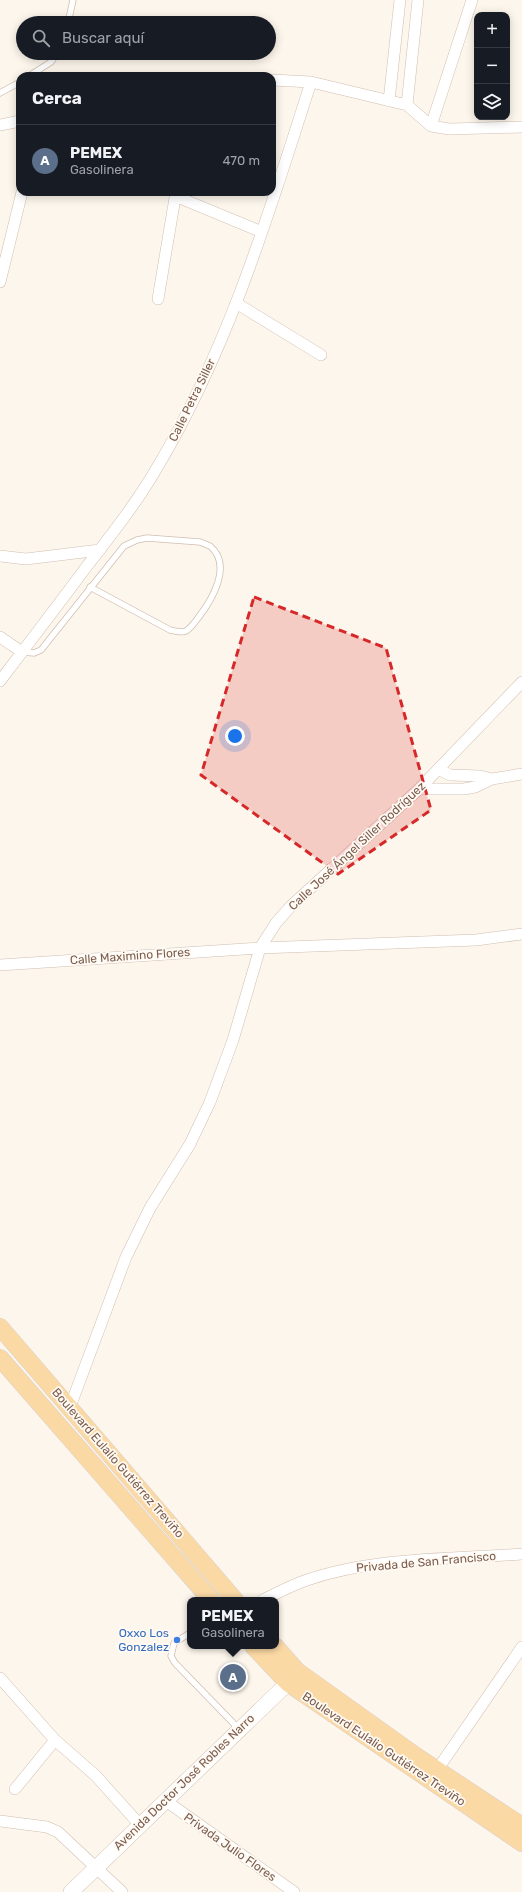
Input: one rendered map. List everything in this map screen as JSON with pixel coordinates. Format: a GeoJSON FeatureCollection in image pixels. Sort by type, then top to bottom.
{"type":"FeatureCollection","features":[{"type":"Feature","properties":{"kind":"main road","name":"Boulevard Eulalio Gutiérrez Treviño"},"geometry":{"type":"LineString","coordinates":[[0,1327],[232,1597]]}},
{"type":"Feature","properties":{"kind":"main road","name":"Boulevard Eulalio Gutiérrez Treviño"},"geometry":{"type":"LineString","coordinates":[[0,1358],[208,1597]]}},
{"type":"Feature","properties":{"kind":"main road"},"geometry":{"type":"LineString","coordinates":[[88,1458],[102,1444]]}},
{"type":"Feature","properties":{"kind":"main road","name":"Boulevard Eulalio Gutiérrez Treviño"},"geometry":{"type":"LineString","coordinates":[[257,1649],[292,1677],[521,1836]]}},
{"type":"Feature","properties":{"kind":"main road","name":"Boulevard Eulalio Gutiérrez Treviño"},"geometry":{"type":"LineString","coordinates":[[277,1649],[292,1677],[437,1770],[521,1836]]}},
{"type":"Feature","properties":{"kind":"street"},"geometry":{"type":"LineString","coordinates":[[389,101],[400,0]]}},
{"type":"Feature","properties":{"kind":"street"},"geometry":{"type":"LineString","coordinates":[[407,105],[418,0]]}},
{"type":"Feature","properties":{"kind":"street"},"geometry":{"type":"LineString","coordinates":[[431,126],[472,0]]}},
{"type":"Feature","properties":{"kind":"street"},"geometry":{"type":"LineString","coordinates":[[395,49],[412,51]]}},
{"type":"Feature","properties":{"kind":"street"},"geometry":{"type":"LineString","coordinates":[[276,80],[311,82],[407,105],[431,126],[449,129],[522,127]]}},
{"type":"Feature","properties":{"kind":"street","name":"Calle Petra Siller"},"geometry":{"type":"LineString","coordinates":[[276,189],[311,82]]}},
{"type":"Feature","properties":{"kind":"street"},"geometry":{"type":"LineString","coordinates":[[0,125],[16,122]]}},
{"type":"Feature","properties":{"kind":"street"},"geometry":{"type":"LineString","coordinates":[[0,282],[21,196]]}},
{"type":"Feature","properties":{"kind":"street"},"geometry":{"type":"LineString","coordinates":[[158,299],[175,196]]}},
{"type":"Feature","properties":{"kind":"street"},"geometry":{"type":"LineString","coordinates":[[180,196],[262,232]]}},
{"type":"Feature","properties":{"kind":"street","name":"Calle Petra Siller"},"geometry":{"type":"LineString","coordinates":[[0,681],[100,550],[158,467],[203,380],[236,303],[274,196]]}},
{"type":"Feature","properties":{"kind":"street"},"geometry":{"type":"LineString","coordinates":[[236,303],[321,355]]}},
{"type":"Feature","properties":{"kind":"street"},"geometry":{"type":"LineString","coordinates":[[0,556],[26,559],[100,550]]}},
{"type":"Feature","properties":{"kind":"street"},"geometry":{"type":"LineString","coordinates":[[0,637],[22,652]]}},
{"type":"Feature","properties":{"kind":"street","name":"Calle José Ángel Siller Rodríguez"},"geometry":{"type":"LineString","coordinates":[[70,1407],[126,1257],[150,1208],[190,1144],[210,1102],[233,1040],[260,948],[276,923],[301,896],[419,789],[522,682]]}},
{"type":"Feature","properties":{"kind":"street"},"geometry":{"type":"LineString","coordinates":[[438,769],[450,775],[480,776],[492,779]]}},
{"type":"Feature","properties":{"kind":"street"},"geometry":{"type":"LineString","coordinates":[[419,789],[464,789],[475,787],[492,779],[522,774]]}},
{"type":"Feature","properties":{"kind":"street","name":"Calle Maximino Flores"},"geometry":{"type":"LineString","coordinates":[[0,965],[260,948],[476,940],[522,934]]}},
{"type":"Feature","properties":{"kind":"street","name":"Privada de San Francisco"},"geometry":{"type":"LineString","coordinates":[[270,1597],[307,1580],[356,1568],[387,1563],[522,1554]]}},
{"type":"Feature","properties":{"kind":"street"},"geometry":{"type":"LineString","coordinates":[[437,1770],[522,1648]]}},
{"type":"Feature","properties":{"kind":"street","name":"Avenida Doctor José Robles Narro"},"geometry":{"type":"LineString","coordinates":[[71,1892],[292,1677]]}},
{"type":"Feature","properties":{"kind":"street"},"geometry":{"type":"LineString","coordinates":[[0,1678],[55,1740],[96,1776],[140,1825]]}},
{"type":"Feature","properties":{"kind":"street"},"geometry":{"type":"LineString","coordinates":[[15,1789],[55,1740]]}},
{"type":"Feature","properties":{"kind":"street","name":"Privada Julio Flores"},"geometry":{"type":"LineString","coordinates":[[166,1801],[294,1892]]}},
{"type":"Feature","properties":{"kind":"street"},"geometry":{"type":"LineString","coordinates":[[0,1821],[52,1829],[58,1832],[122,1892]]}},
{"type":"Feature","properties":{"kind":"lane"},"geometry":{"type":"LineString","coordinates":[[70,16],[73,0]]}},
{"type":"Feature","properties":{"kind":"lane"},"geometry":{"type":"LineString","coordinates":[[35,72],[52,60]]}},
{"type":"Feature","properties":{"kind":"lane"},"geometry":{"type":"LineString","coordinates":[[0,93],[16,84]]}},
{"type":"Feature","properties":{"kind":"lane"},"geometry":{"type":"LineString","coordinates":[[22,652],[34,654],[41,650],[90,586],[124,546],[137,540],[160,538],[200,542],[214,548],[219,559],[220,576],[212,599],[191,627],[186,631],[170,630],[90,586]]}},
{"type":"Feature","properties":{"kind":"lane"},"geometry":{"type":"LineString","coordinates":[[187,1634],[174,1643],[171,1650],[173,1659],[239,1729]]}},
{"type":"Feature","properties":{"kind":"highlighted area"},"geometry":{"type":"Polygon","coordinates":[[[254,597],[386,648],[431,810],[338,874],[201,775],[254,597]]]}},
{"type":"Feature","properties":{"kind":"place","name":"Oxxo Los Gonzalez"},"geometry":{"type":"Point","coordinates":[177,1640]}},
{"type":"Feature","properties":{"kind":"place","name":"PEMEX"},"geometry":{"type":"Point","coordinates":[233,1677]}}]}
